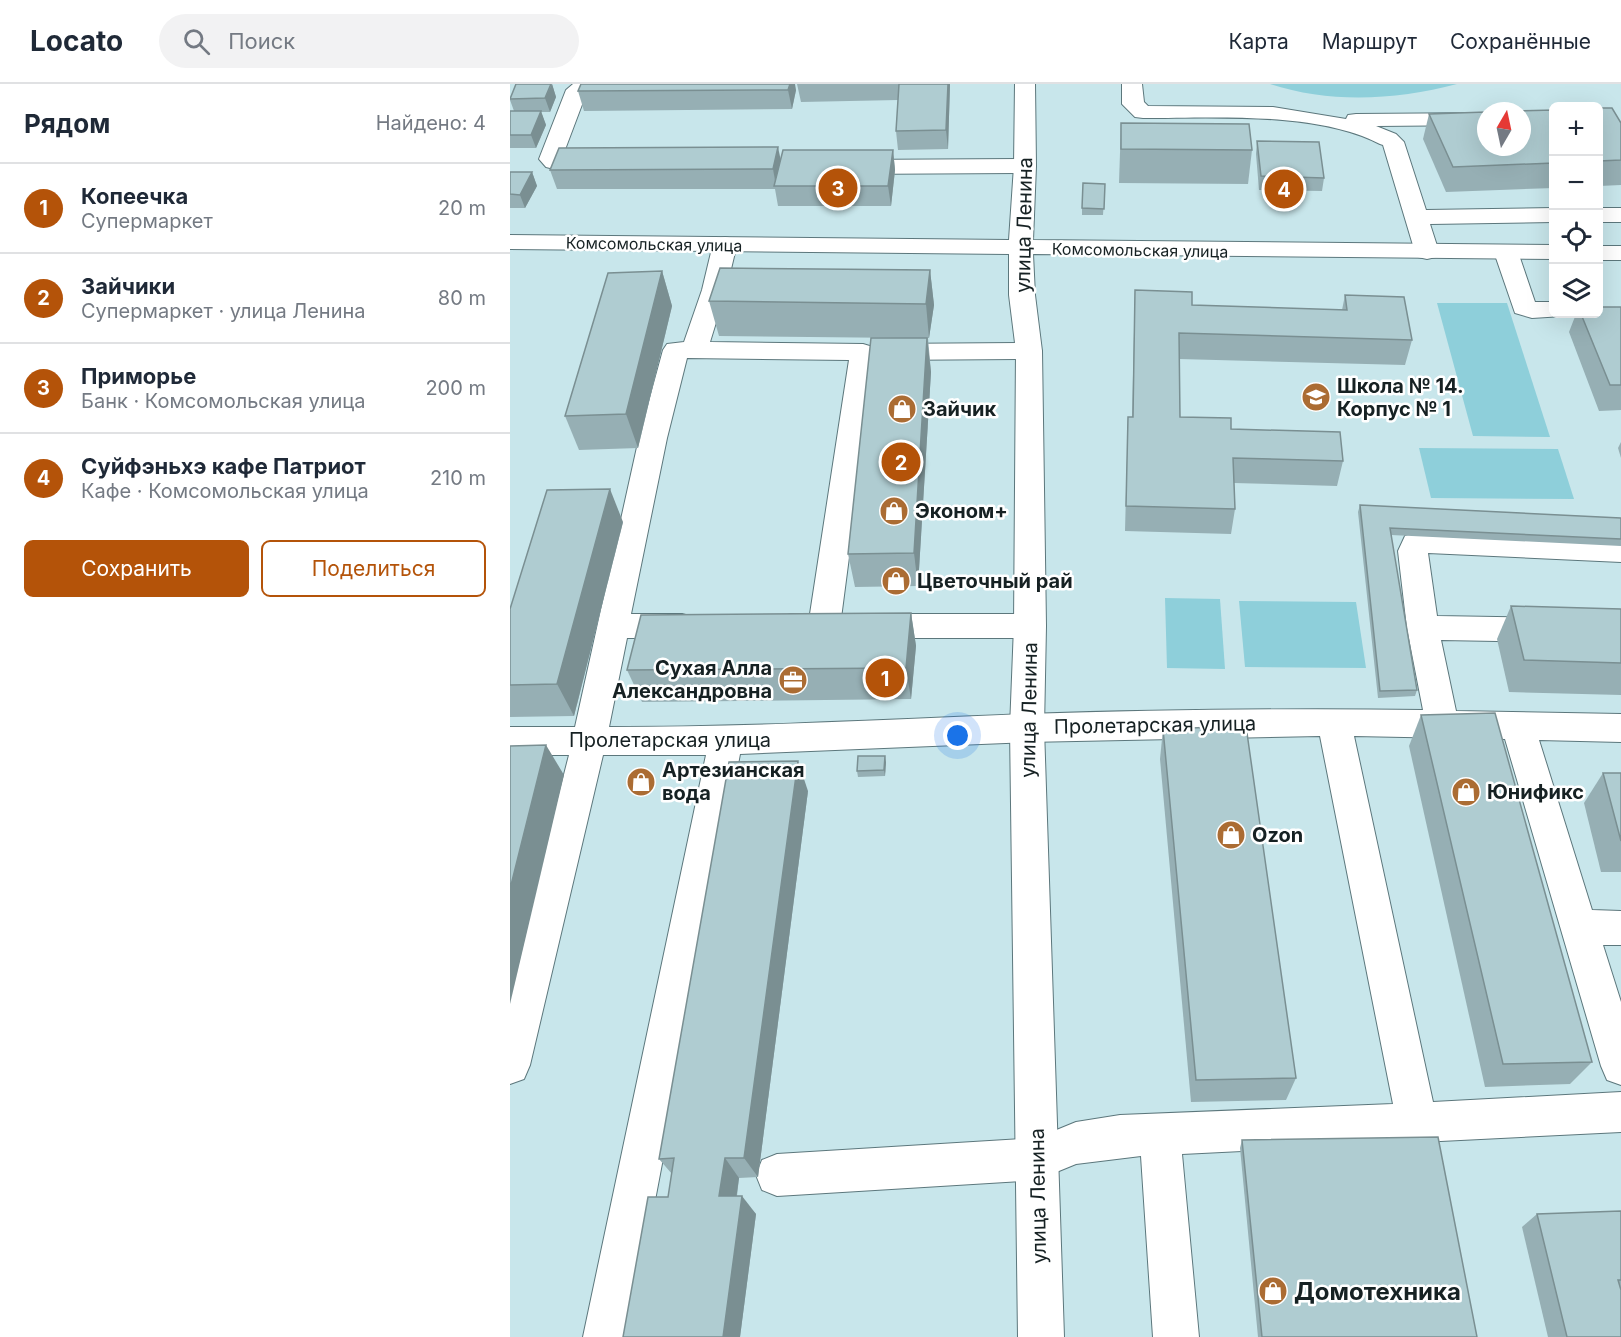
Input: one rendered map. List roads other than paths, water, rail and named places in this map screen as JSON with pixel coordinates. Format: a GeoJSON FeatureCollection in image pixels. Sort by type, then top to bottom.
{"type":"FeatureCollection","features":[{"type":"Feature","properties":{"kind":"main road","name":"улица Ленина"},"geometry":{"type":"LineString","coordinates":[[1025,84],[1025,166],[1021,249],[1029,351],[1030,626],[1027,728],[1041,1337]]}},
{"type":"Feature","properties":{"kind":"main road"},"geometry":{"type":"LineString","coordinates":[[1132,84],[1133,104],[1143,112],[1276,113],[1330,121],[1383,135],[1393,142],[1427,252]]}},
{"type":"Feature","properties":{"kind":"main road"},"geometry":{"type":"LineString","coordinates":[[612,162],[554,162],[550,159],[577,90],[581,87],[644,86]]}},
{"type":"Feature","properties":{"kind":"main road"},"geometry":{"type":"LineString","coordinates":[[1330,121],[1477,119]]}},
{"type":"Feature","properties":{"kind":"main road"},"geometry":{"type":"LineString","coordinates":[[828,167],[1025,166]]}},
{"type":"Feature","properties":{"kind":"main road"},"geometry":{"type":"LineString","coordinates":[[1417,217],[1549,215]]}},
{"type":"Feature","properties":{"kind":"main road"},"geometry":{"type":"LineString","coordinates":[[1603,215],[1621,215]]}},
{"type":"Feature","properties":{"kind":"main road","name":"Комсомольская улица"},"geometry":{"type":"LineString","coordinates":[[510,242],[1021,249],[1549,252]]}},
{"type":"Feature","properties":{"kind":"main road"},"geometry":{"type":"LineString","coordinates":[[693,351],[714,290],[726,244]]}},
{"type":"Feature","properties":{"kind":"main road"},"geometry":{"type":"LineString","coordinates":[[1506,252],[1524,307],[1532,310],[1549,310]]}},
{"type":"Feature","properties":{"kind":"main road"},"geometry":{"type":"LineString","coordinates":[[1603,253],[1621,253]]}},
{"type":"Feature","properties":{"kind":"main road"},"geometry":{"type":"LineString","coordinates":[[510,1065],[589,741],[653,438],[676,350],[1029,351]]}},
{"type":"Feature","properties":{"kind":"main road"},"geometry":{"type":"LineString","coordinates":[[824,626],[863,352]]}},
{"type":"Feature","properties":{"kind":"main road"},"geometry":{"type":"LineString","coordinates":[[1442,723],[1423,628],[1413,551],[1416,544],[1420,542],[1621,551]]}},
{"type":"Feature","properties":{"kind":"main road"},"geometry":{"type":"LineString","coordinates":[[614,626],[707,626]]}},
{"type":"Feature","properties":{"kind":"main road"},"geometry":{"type":"LineString","coordinates":[[765,626],[1030,626]]}},
{"type":"Feature","properties":{"kind":"main road"},"geometry":{"type":"LineString","coordinates":[[1423,628],[1621,631]]}},
{"type":"Feature","properties":{"kind":"main road"},"geometry":{"type":"LineString","coordinates":[[1334,722],[1417,1123]]}},
{"type":"Feature","properties":{"kind":"main road","name":"Пролетарская улица"},"geometry":{"type":"LineString","coordinates":[[510,741],[726,741],[1027,728],[1334,722],[1621,728]]}},
{"type":"Feature","properties":{"kind":"main road"},"geometry":{"type":"LineString","coordinates":[[1521,727],[1621,1066]]}},
{"type":"Feature","properties":{"kind":"main road"},"geometry":{"type":"LineString","coordinates":[[606,1337],[726,741]]}},
{"type":"Feature","properties":{"kind":"main road"},"geometry":{"type":"LineString","coordinates":[[1579,927],[1621,928]]}},
{"type":"Feature","properties":{"kind":"main road"},"geometry":{"type":"LineString","coordinates":[[777,1174],[913,1168],[1038,1159],[1076,1143],[1120,1136],[1621,1112]]}},
{"type":"Feature","properties":{"kind":"main road"},"geometry":{"type":"LineString","coordinates":[[1160,1134],[1176,1337]]}},
{"type":"Feature","properties":{"kind":"place","name":"Приморье"},"geometry":{"type":"Point","coordinates":[838,188]}},
{"type":"Feature","properties":{"kind":"place","name":"Суйфэньхэ кафе Патриот"},"geometry":{"type":"Point","coordinates":[1284,189]}},
{"type":"Feature","properties":{"kind":"place","name":"Школа № 14. Корпус № 1"},"geometry":{"type":"Point","coordinates":[1316,397]}},
{"type":"Feature","properties":{"kind":"place","name":"Зайчик"},"geometry":{"type":"Point","coordinates":[902,409]}},
{"type":"Feature","properties":{"kind":"place","name":"Зайчики"},"geometry":{"type":"Point","coordinates":[901,462]}},
{"type":"Feature","properties":{"kind":"place","name":"Эконом+"},"geometry":{"type":"Point","coordinates":[894,511]}},
{"type":"Feature","properties":{"kind":"place","name":"Цветочный рай"},"geometry":{"type":"Point","coordinates":[896,581]}},
{"type":"Feature","properties":{"kind":"place","name":"Копеечка"},"geometry":{"type":"Point","coordinates":[885,678]}},
{"type":"Feature","properties":{"kind":"place","name":"Сухая Алла Александровна"},"geometry":{"type":"Point","coordinates":[793,680]}},
{"type":"Feature","properties":{"kind":"place","name":"Артезианская вода"},"geometry":{"type":"Point","coordinates":[641,782]}},
{"type":"Feature","properties":{"kind":"place","name":"Юнификс"},"geometry":{"type":"Point","coordinates":[1466,792]}},
{"type":"Feature","properties":{"kind":"place","name":"Ozon"},"geometry":{"type":"Point","coordinates":[1231,835]}},
{"type":"Feature","properties":{"kind":"place","name":"Домотехника"},"geometry":{"type":"Point","coordinates":[1273,1291]}}]}
